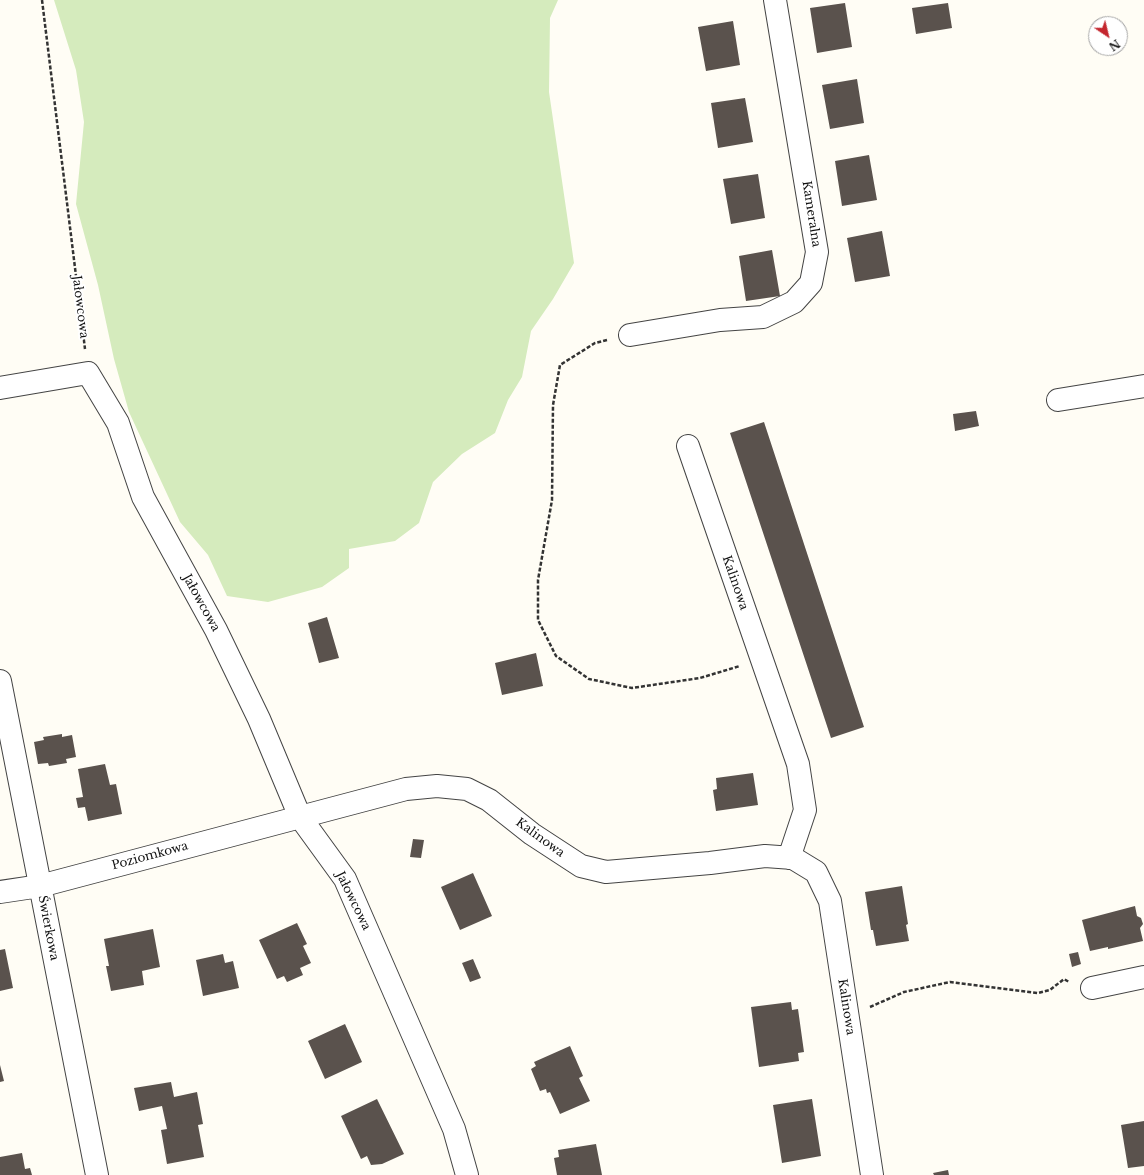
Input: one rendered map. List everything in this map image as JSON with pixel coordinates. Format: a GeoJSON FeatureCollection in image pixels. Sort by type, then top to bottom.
{"type":"FeatureCollection","features":[{"type":"Feature","properties":{"kind":"street","name":"Kameralna"},"geometry":{"type":"LineString","coordinates":[[630,335],[720,320],[763,317],[794,302],[811,284],[817,252],[775,0]]}},
{"type":"Feature","properties":{"kind":"street"},"geometry":{"type":"LineString","coordinates":[[0,388],[88,372]]}},
{"type":"Feature","properties":{"kind":"street","name":"Jałowcowa"},"geometry":{"type":"LineString","coordinates":[[88,372],[118,423],[143,497],[216,630],[259,719],[300,817],[345,879],[454,1129],[467,1175]]}},
{"type":"Feature","properties":{"kind":"street"},"geometry":{"type":"LineString","coordinates":[[1058,400],[1144,386]]}},
{"type":"Feature","properties":{"kind":"street","name":"Kalinowa"},"geometry":{"type":"LineString","coordinates":[[688,446],[798,764],[805,810],[789,858]]}},
{"type":"Feature","properties":{"kind":"street","name":"Świerkowa"},"geometry":{"type":"LineString","coordinates":[[0,681],[97,1175]]}},
{"type":"Feature","properties":{"kind":"street","name":"Kalinowa"},"geometry":{"type":"LineString","coordinates":[[300,817],[406,788],[437,786],[467,789],[489,800],[558,852],[581,866],[606,872],[710,863],[765,856],[789,858],[816,872],[830,901],[872,1175]]}},
{"type":"Feature","properties":{"kind":"street","name":"Poziomkowa"},"geometry":{"type":"LineString","coordinates":[[0,892],[40,886],[300,817]]}},
{"type":"Feature","properties":{"kind":"street"},"geometry":{"type":"LineString","coordinates":[[1092,988],[1144,977]]}},
{"type":"Feature","properties":{"kind":"path","name":"Jałowcowa"},"geometry":{"type":"LineString","coordinates":[[42,0],[88,372]]}},
{"type":"Feature","properties":{"kind":"path"},"geometry":{"type":"LineString","coordinates":[[630,335],[594,343],[560,365],[554,405],[552,500],[538,580],[538,620],[556,656],[589,679],[632,688],[700,678],[762,659]]}},
{"type":"Feature","properties":{"kind":"path"},"geometry":{"type":"LineString","coordinates":[[848,1016],[904,992],[950,982],[1038,992],[1050,990],[1064,979],[1074,986],[1092,988]]}},
{"type":"Feature","properties":{"kind":"green space"},"geometry":{"type":"Polygon","coordinates":[[[54,0],[558,0],[550,18],[549,92],[574,263],[553,299],[531,331],[522,377],[508,400],[495,433],[462,454],[433,482],[419,523],[395,541],[349,549],[349,568],[322,587],[268,602],[227,596],[208,555],[180,522],[129,412],[114,359],[98,285],[76,204],[84,122],[76,70],[54,0]]]}},
{"type":"Feature","properties":{"kind":"building"},"geometry":{"type":"Polygon","coordinates":[[[845,3],[852,47],[817,53],[810,8],[845,3]]]}},
{"type":"Feature","properties":{"kind":"building"},"geometry":{"type":"Polygon","coordinates":[[[948,3],[952,28],[916,34],[912,8],[948,3]]]}},
{"type":"Feature","properties":{"kind":"building"},"geometry":{"type":"Polygon","coordinates":[[[733,21],[740,65],[706,71],[698,27],[733,21]]]}},
{"type":"Feature","properties":{"kind":"building"},"geometry":{"type":"Polygon","coordinates":[[[857,79],[864,123],[830,129],[822,85],[857,79]]]}},
{"type":"Feature","properties":{"kind":"building"},"geometry":{"type":"Polygon","coordinates":[[[745,98],[753,142],[718,148],[711,103],[745,98]]]}},
{"type":"Feature","properties":{"kind":"building"},"geometry":{"type":"Polygon","coordinates":[[[869,155],[877,200],[842,206],[835,161],[869,155]]]}},
{"type":"Feature","properties":{"kind":"building"},"geometry":{"type":"Polygon","coordinates":[[[758,174],[765,218],[731,224],[723,179],[758,174]]]}},
{"type":"Feature","properties":{"kind":"building"},"geometry":{"type":"Polygon","coordinates":[[[882,231],[890,276],[855,282],[847,238],[882,231]]]}},
{"type":"Feature","properties":{"kind":"building"},"geometry":{"type":"Polygon","coordinates":[[[772,250],[780,296],[746,301],[739,256],[772,250]]]}},
{"type":"Feature","properties":{"kind":"building"},"geometry":{"type":"Polygon","coordinates":[[[976,411],[979,426],[955,431],[953,414],[976,411]]]}},
{"type":"Feature","properties":{"kind":"building"},"geometry":{"type":"Polygon","coordinates":[[[764,422],[864,727],[831,738],[730,433],[764,422]]]}},
{"type":"Feature","properties":{"kind":"building"},"geometry":{"type":"Polygon","coordinates":[[[327,617],[339,658],[319,663],[308,623],[327,617]]]}},
{"type":"Feature","properties":{"kind":"building"},"geometry":{"type":"Polygon","coordinates":[[[536,653],[543,686],[502,695],[495,663],[536,653]]]}},
{"type":"Feature","properties":{"kind":"building"},"geometry":{"type":"Polygon","coordinates":[[[62,734],[62,737],[72,735],[76,757],[66,759],[67,763],[49,766],[48,763],[38,764],[34,742],[44,740],[43,737],[62,734]]]}},
{"type":"Feature","properties":{"kind":"building"},"geometry":{"type":"Polygon","coordinates":[[[105,764],[110,785],[116,784],[122,814],[88,821],[85,807],[78,808],[76,798],[83,797],[78,769],[105,764]]]}},
{"type":"Feature","properties":{"kind":"building"},"geometry":{"type":"Polygon","coordinates":[[[753,773],[758,805],[716,811],[713,790],[717,789],[716,778],[753,773]]]}},
{"type":"Feature","properties":{"kind":"building"},"geometry":{"type":"Polygon","coordinates":[[[413,839],[424,840],[421,858],[410,857],[413,839]]]}},
{"type":"Feature","properties":{"kind":"building"},"geometry":{"type":"Polygon","coordinates":[[[473,873],[492,916],[460,930],[441,887],[473,873]]]}},
{"type":"Feature","properties":{"kind":"building"},"geometry":{"type":"Polygon","coordinates":[[[902,886],[909,941],[876,946],[873,930],[871,930],[865,892],[902,886]]]}},
{"type":"Feature","properties":{"kind":"building"},"geometry":{"type":"Polygon","coordinates":[[[1135,906],[1137,916],[1141,918],[1143,924],[1140,928],[1143,941],[1108,949],[1108,947],[1090,951],[1082,920],[1135,906]]]}},
{"type":"Feature","properties":{"kind":"building"},"geometry":{"type":"Polygon","coordinates":[[[297,923],[307,944],[303,946],[311,963],[300,968],[303,975],[287,982],[284,976],[277,979],[259,940],[297,923]]]}},
{"type":"Feature","properties":{"kind":"building"},"geometry":{"type":"Polygon","coordinates":[[[153,929],[160,967],[142,971],[144,985],[111,991],[106,966],[109,966],[104,939],[153,929]]]}},
{"type":"Feature","properties":{"kind":"building"},"geometry":{"type":"Polygon","coordinates":[[[5,949],[13,988],[0,991],[0,950],[5,949]]]}},
{"type":"Feature","properties":{"kind":"building"},"geometry":{"type":"Polygon","coordinates":[[[1078,952],[1081,964],[1072,967],[1069,954],[1078,952]]]}},
{"type":"Feature","properties":{"kind":"building"},"geometry":{"type":"Polygon","coordinates":[[[223,954],[225,963],[233,961],[239,988],[203,996],[196,960],[223,954]]]}},
{"type":"Feature","properties":{"kind":"building"},"geometry":{"type":"Polygon","coordinates":[[[473,959],[481,978],[470,982],[462,963],[473,959]]]}},
{"type":"Feature","properties":{"kind":"building"},"geometry":{"type":"Polygon","coordinates":[[[791,1002],[792,1010],[798,1009],[804,1052],[798,1053],[799,1061],[759,1067],[751,1007],[791,1002]]]}},
{"type":"Feature","properties":{"kind":"building"},"geometry":{"type":"Polygon","coordinates":[[[345,1024],[362,1062],[325,1079],[308,1041],[345,1024]]]}},
{"type":"Feature","properties":{"kind":"building"},"geometry":{"type":"Polygon","coordinates":[[[570,1046],[583,1076],[579,1078],[590,1101],[560,1114],[550,1092],[547,1093],[546,1089],[540,1091],[531,1069],[536,1066],[534,1062],[570,1046]]]}},
{"type":"Feature","properties":{"kind":"building"},"geometry":{"type":"Polygon","coordinates":[[[0,1065],[4,1081],[0,1082],[0,1065]]]}},
{"type":"Feature","properties":{"kind":"building"},"geometry":{"type":"Polygon","coordinates":[[[171,1082],[174,1097],[197,1092],[203,1124],[198,1125],[204,1157],[167,1164],[161,1130],[167,1129],[162,1106],[139,1111],[134,1088],[171,1082]]]}},
{"type":"Feature","properties":{"kind":"building"},"geometry":{"type":"Polygon","coordinates":[[[377,1099],[404,1154],[382,1164],[371,1165],[367,1156],[361,1159],[341,1116],[377,1099]]]}},
{"type":"Feature","properties":{"kind":"building"},"geometry":{"type":"Polygon","coordinates":[[[812,1099],[821,1156],[782,1163],[773,1105],[812,1099]]]}},
{"type":"Feature","properties":{"kind":"building"},"geometry":{"type":"Polygon","coordinates":[[[1144,1121],[1144,1166],[1128,1168],[1121,1125],[1144,1121]]]}},
{"type":"Feature","properties":{"kind":"building"},"geometry":{"type":"Polygon","coordinates":[[[596,1144],[602,1175],[557,1175],[554,1158],[559,1157],[558,1150],[596,1144]]]}},
{"type":"Feature","properties":{"kind":"building"},"geometry":{"type":"Polygon","coordinates":[[[22,1153],[25,1169],[30,1168],[32,1175],[0,1175],[0,1157],[22,1153]]]}},
{"type":"Feature","properties":{"kind":"building"},"geometry":{"type":"Polygon","coordinates":[[[948,1170],[949,1175],[934,1175],[933,1173],[948,1170]]]}}]}
